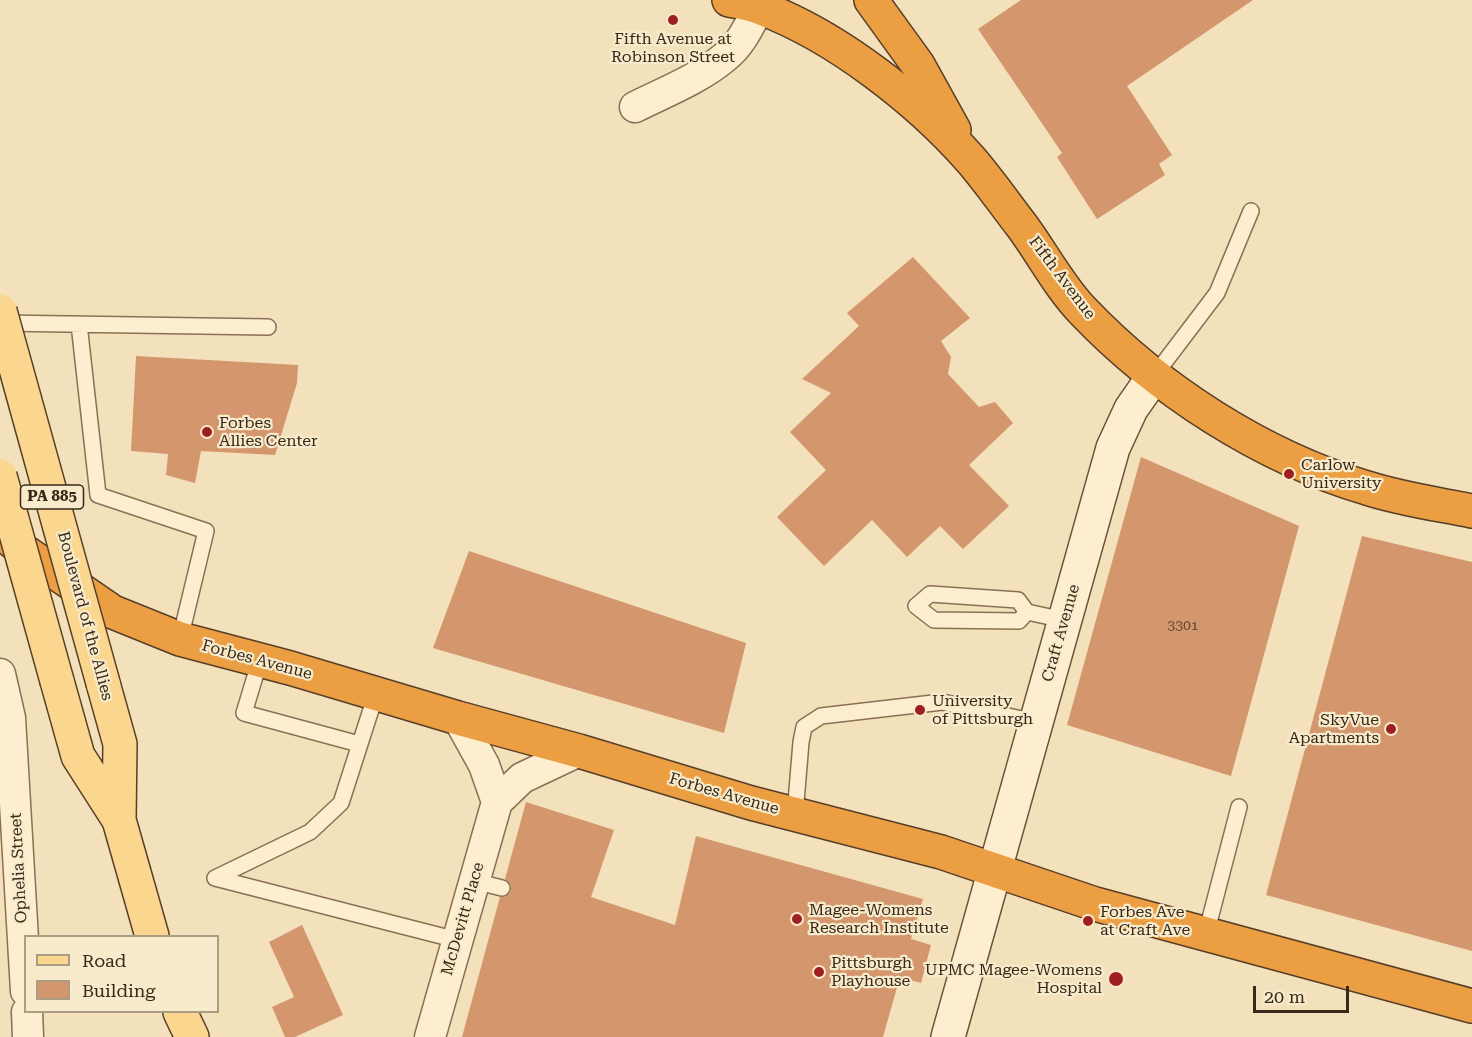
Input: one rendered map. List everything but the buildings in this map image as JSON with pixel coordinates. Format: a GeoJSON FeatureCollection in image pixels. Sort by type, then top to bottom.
{"type":"FeatureCollection","features":[{"type":"Feature","properties":{"kind":"highway"},"geometry":{"type":"LineString","coordinates":[[871,0],[918,65],[971,160]]}},
{"type":"Feature","properties":{"kind":"highway","name":"Fifth Avenue"},"geometry":{"type":"LineString","coordinates":[[750,2],[802,26],[834,45],[881,78],[924,113],[971,160],[1080,308],[1154,376],[1201,410],[1316,470],[1397,497],[1472,511]]}},
{"type":"Feature","properties":{"kind":"highway"},"geometry":{"type":"LineString","coordinates":[[0,501],[59,573]]}},
{"type":"Feature","properties":{"kind":"highway","name":"Forbes Avenue"},"geometry":{"type":"LineString","coordinates":[[0,531],[24,551],[113,612],[180,639],[795,814],[941,852],[1095,904],[1472,1006]]}},
{"type":"Feature","properties":{"kind":"main road","name":"Boulevard of the Allies"},"geometry":{"type":"LineString","coordinates":[[0,311],[120,744],[118,820]]}},
{"type":"Feature","properties":{"kind":"main road","name":"Boulevard of the Allies"},"geometry":{"type":"LineString","coordinates":[[0,476],[78,756],[118,820],[152,935]]}},
{"type":"Feature","properties":{"kind":"main road"},"geometry":{"type":"LineString","coordinates":[[181,1013],[192,1037]]}},
{"type":"Feature","properties":{"kind":"street"},"geometry":{"type":"LineString","coordinates":[[634,107],[689,81],[726,57],[740,40],[750,2]]}},
{"type":"Feature","properties":{"kind":"street","name":"Craft Avenue"},"geometry":{"type":"LineString","coordinates":[[948,1037],[1113,448],[1131,409],[1154,376]]}},
{"type":"Feature","properties":{"kind":"street","name":"Ophelia Street"},"geometry":{"type":"LineString","coordinates":[[0,674],[10,718],[24,957]]}},
{"type":"Feature","properties":{"kind":"street"},"geometry":{"type":"LineString","coordinates":[[458,718],[484,765],[497,802]]}},
{"type":"Feature","properties":{"kind":"street","name":"McDevitt Place"},"geometry":{"type":"LineString","coordinates":[[432,1036],[458,940],[488,885],[497,802],[522,778],[579,751]]}},
{"type":"Feature","properties":{"kind":"street"},"geometry":{"type":"LineString","coordinates":[[27,1013],[28,1037]]}},
{"type":"Feature","properties":{"kind":"lane"},"geometry":{"type":"LineString","coordinates":[[1154,376],[1217,293],[1251,211]]}},
{"type":"Feature","properties":{"kind":"lane"},"geometry":{"type":"LineString","coordinates":[[0,323],[268,327]]}},
{"type":"Feature","properties":{"kind":"lane"},"geometry":{"type":"LineString","coordinates":[[79,324],[98,495],[206,531],[180,639]]}},
{"type":"Feature","properties":{"kind":"lane"},"geometry":{"type":"LineString","coordinates":[[1027,612],[1019,621],[934,620],[916,606],[930,594],[1018,600],[1027,612],[1064,620]]}},
{"type":"Feature","properties":{"kind":"lane"},"geometry":{"type":"LineString","coordinates":[[260,660],[244,713],[360,744]]}},
{"type":"Feature","properties":{"kind":"lane"},"geometry":{"type":"LineString","coordinates":[[376,694],[341,803],[310,832],[215,878],[458,940]]}},
{"type":"Feature","properties":{"kind":"lane"},"geometry":{"type":"LineString","coordinates":[[795,814],[804,727],[821,716],[942,702],[1036,722]]}},
{"type":"Feature","properties":{"kind":"lane"},"geometry":{"type":"LineString","coordinates":[[1206,934],[1239,807]]}},
{"type":"Feature","properties":{"kind":"place","name":"Fifth Avenue at Robinson Street"},"geometry":{"type":"Point","coordinates":[673,20]}},
{"type":"Feature","properties":{"kind":"place","name":"Forbes Allies Center"},"geometry":{"type":"Point","coordinates":[207,432]}},
{"type":"Feature","properties":{"kind":"place","name":"Carlow University"},"geometry":{"type":"Point","coordinates":[1289,474]}},
{"type":"Feature","properties":{"kind":"place","name":"University of Pittsburgh"},"geometry":{"type":"Point","coordinates":[920,710]}},
{"type":"Feature","properties":{"kind":"place","name":"SkyVue Apartments"},"geometry":{"type":"Point","coordinates":[1391,729]}},
{"type":"Feature","properties":{"kind":"place","name":"Magee-Womens Research Institute"},"geometry":{"type":"Point","coordinates":[797,919]}},
{"type":"Feature","properties":{"kind":"place","name":"Forbes Ave at Craft Ave"},"geometry":{"type":"Point","coordinates":[1088,921]}},
{"type":"Feature","properties":{"kind":"place","name":"Pittsburgh Playhouse"},"geometry":{"type":"Point","coordinates":[819,972]}},
{"type":"Feature","properties":{"kind":"place","name":"UPMC Magee-Womens Hospital"},"geometry":{"type":"Point","coordinates":[1116,979]}}]}
